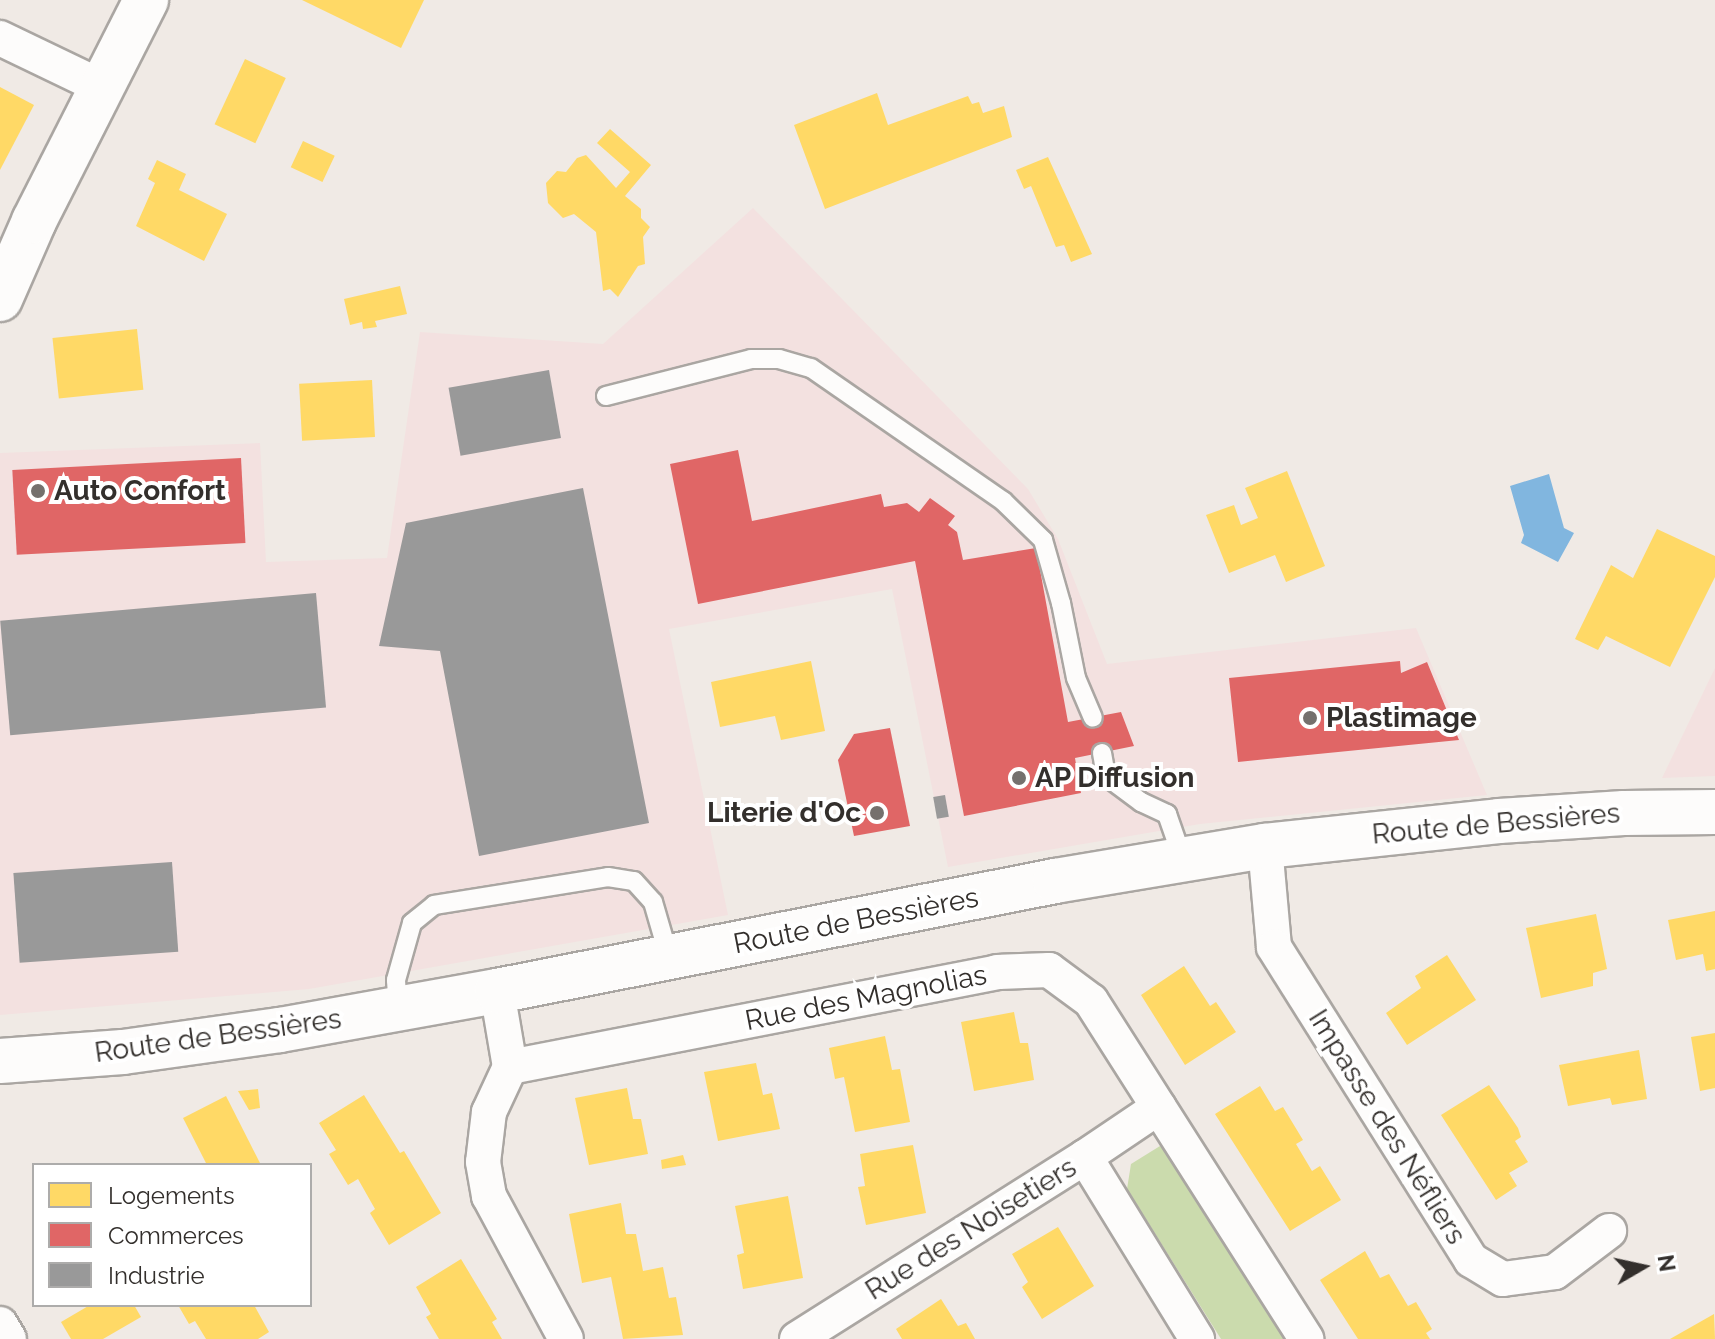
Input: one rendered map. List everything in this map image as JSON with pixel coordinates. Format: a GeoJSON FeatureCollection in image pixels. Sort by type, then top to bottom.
{"type":"FeatureCollection","features":[{"type":"Feature","properties":{"kind":"main road"},"geometry":{"type":"LineString","coordinates":[[0,299],[34,221],[146,0]]}},
{"type":"Feature","properties":{"kind":"main road","name":"Route de Bessières"},"geometry":{"type":"LineString","coordinates":[[0,1061],[123,1052],[398,1009],[1265,846],[1499,821],[1624,813],[1715,812]]}},
{"type":"Feature","properties":{"kind":"street"},"geometry":{"type":"LineString","coordinates":[[0,38],[102,87]]}},
{"type":"Feature","properties":{"kind":"street","name":"Impasse des Néfliers"},"geometry":{"type":"LineString","coordinates":[[1265,846],[1274,947],[1471,1260],[1503,1279],[1555,1272],[1609,1231]]}},
{"type":"Feature","properties":{"kind":"street","name":"Rue des Magnolias"},"geometry":{"type":"LineString","coordinates":[[510,1067],[997,972],[1049,970],[1091,1001],[1306,1339]]}},
{"type":"Feature","properties":{"kind":"street"},"geometry":{"type":"LineString","coordinates":[[497,991],[510,1067],[489,1112],[483,1162],[489,1196],[566,1339]]}},
{"type":"Feature","properties":{"kind":"street"},"geometry":{"type":"LineString","coordinates":[[1085,1157],[1159,1107]]}},
{"type":"Feature","properties":{"kind":"street","name":"Rue des Noisetiers"},"geometry":{"type":"LineString","coordinates":[[797,1339],[1085,1157],[1197,1339]]}},
{"type":"Feature","properties":{"kind":"street"},"geometry":{"type":"LineString","coordinates":[[0,1324],[9,1339]]}},
{"type":"Feature","properties":{"kind":"lane"},"geometry":{"type":"LineString","coordinates":[[606,396],[751,359],[779,359],[811,368],[1003,501],[1043,540],[1061,603],[1076,678],[1093,718]]}},
{"type":"Feature","properties":{"kind":"lane"},"geometry":{"type":"LineString","coordinates":[[1102,753],[1106,776],[1141,802],[1167,814],[1183,860]]}},
{"type":"Feature","properties":{"kind":"lane"},"geometry":{"type":"LineString","coordinates":[[398,1009],[396,980],[412,923],[434,905],[608,877],[634,881],[653,902],[669,957]]}},
{"type":"Feature","properties":{"kind":"shaded area"},"geometry":{"type":"Polygon","coordinates":[[[753,208],[1028,489],[1058,539],[1107,664],[1416,628],[1487,795],[1200,824],[948,867],[892,589],[669,629],[728,915],[309,989],[0,1015],[0,453],[260,443],[266,562],[387,558],[420,332],[603,344],[753,208]]]}},
{"type":"Feature","properties":{"kind":"shaded area"},"geometry":{"type":"Polygon","coordinates":[[[1715,668],[1715,776],[1662,778],[1715,668]]]}},
{"type":"Feature","properties":{"kind":"green space"},"geometry":{"type":"Polygon","coordinates":[[[1160,1146],[1179,1160],[1295,1339],[1221,1339],[1127,1189],[1131,1164],[1160,1146]]]}},
{"type":"Feature","properties":{"kind":"water"},"geometry":{"type":"Polygon","coordinates":[[[1549,474],[1564,528],[1574,533],[1558,562],[1521,543],[1524,535],[1510,486],[1549,474]]]}},
{"type":"Feature","properties":{"kind":"building: Logements"},"geometry":{"type":"Polygon","coordinates":[[[302,0],[424,0],[401,48],[302,0]]]}},
{"type":"Feature","properties":{"kind":"building: Logements"},"geometry":{"type":"Polygon","coordinates":[[[245,59],[286,78],[255,143],[215,124],[245,59]]]}},
{"type":"Feature","properties":{"kind":"building: Logements"},"geometry":{"type":"Polygon","coordinates":[[[0,87],[34,105],[0,170],[0,87]]]}},
{"type":"Feature","properties":{"kind":"building: Logements"},"geometry":{"type":"Polygon","coordinates":[[[877,93],[888,125],[968,96],[972,104],[979,102],[983,113],[1004,106],[1012,137],[825,209],[794,125],[877,93]]]}},
{"type":"Feature","properties":{"kind":"building: Logements"},"geometry":{"type":"Polygon","coordinates":[[[610,129],[651,165],[625,196],[641,209],[641,218],[650,227],[643,237],[645,264],[638,266],[618,297],[610,289],[603,291],[596,232],[574,214],[563,218],[548,203],[546,183],[557,171],[566,172],[577,158],[586,155],[616,188],[630,172],[597,143],[610,129]]]}},
{"type":"Feature","properties":{"kind":"building: Logements"},"geometry":{"type":"Polygon","coordinates":[[[303,141],[335,156],[322,182],[291,167],[303,141]]]}},
{"type":"Feature","properties":{"kind":"building: Logements"},"geometry":{"type":"Polygon","coordinates":[[[1048,157],[1092,254],[1071,262],[1064,245],[1056,247],[1031,186],[1024,189],[1016,170],[1048,157]]]}},
{"type":"Feature","properties":{"kind":"building: Logements"},"geometry":{"type":"Polygon","coordinates":[[[157,160],[186,174],[179,190],[227,214],[204,261],[136,226],[155,183],[148,179],[157,160]]]}},
{"type":"Feature","properties":{"kind":"building: Logements"},"geometry":{"type":"Polygon","coordinates":[[[400,286],[407,314],[375,321],[377,327],[363,329],[362,322],[350,325],[344,299],[400,286]]]}},
{"type":"Feature","properties":{"kind":"building: Logements"},"geometry":{"type":"Polygon","coordinates":[[[137,329],[143,390],[59,399],[52,338],[137,329]]]}},
{"type":"Feature","properties":{"kind":"building: Logements"},"geometry":{"type":"Polygon","coordinates":[[[372,380],[375,437],[302,441],[299,384],[372,380]]]}},
{"type":"Feature","properties":{"kind":"building: Logements"},"geometry":{"type":"Polygon","coordinates":[[[1287,471],[1325,566],[1286,582],[1275,555],[1229,573],[1206,515],[1234,505],[1241,525],[1258,518],[1245,488],[1287,471]]]}},
{"type":"Feature","properties":{"kind":"building: Logements"},"geometry":{"type":"Polygon","coordinates":[[[1657,529],[1715,556],[1715,577],[1670,667],[1606,636],[1598,650],[1575,639],[1611,565],[1633,578],[1657,529]]]}},
{"type":"Feature","properties":{"kind":"building: Logements"},"geometry":{"type":"Polygon","coordinates":[[[811,661],[825,731],[781,740],[775,716],[720,727],[711,682],[811,661]]]}},
{"type":"Feature","properties":{"kind":"building: Logements"},"geometry":{"type":"Polygon","coordinates":[[[1715,911],[1715,969],[1706,971],[1703,954],[1676,960],[1668,920],[1715,911]]]}},
{"type":"Feature","properties":{"kind":"building: Logements"},"geometry":{"type":"Polygon","coordinates":[[[1596,914],[1607,969],[1593,973],[1593,986],[1541,998],[1526,928],[1596,914]]]}},
{"type":"Feature","properties":{"kind":"building: Logements"},"geometry":{"type":"Polygon","coordinates":[[[1447,955],[1476,1000],[1407,1045],[1386,1013],[1421,988],[1415,976],[1447,955]]]}},
{"type":"Feature","properties":{"kind":"building: Logements"},"geometry":{"type":"Polygon","coordinates":[[[1184,966],[1210,1006],[1216,1002],[1236,1032],[1185,1065],[1141,995],[1184,966]]]}},
{"type":"Feature","properties":{"kind":"building: Logements"},"geometry":{"type":"Polygon","coordinates":[[[1014,1012],[1020,1043],[1028,1043],[1034,1080],[974,1091],[961,1022],[1014,1012]]]}},
{"type":"Feature","properties":{"kind":"building: Logements"},"geometry":{"type":"Polygon","coordinates":[[[1715,1033],[1715,1088],[1700,1091],[1691,1037],[1715,1033]]]}},
{"type":"Feature","properties":{"kind":"building: Logements"},"geometry":{"type":"Polygon","coordinates":[[[885,1036],[892,1070],[900,1069],[910,1122],[855,1132],[844,1077],[835,1079],[829,1048],[885,1036]]]}},
{"type":"Feature","properties":{"kind":"building: Logements"},"geometry":{"type":"Polygon","coordinates":[[[1639,1050],[1647,1099],[1612,1105],[1610,1098],[1568,1106],[1559,1065],[1639,1050]]]}},
{"type":"Feature","properties":{"kind":"building: Logements"},"geometry":{"type":"Polygon","coordinates":[[[756,1063],[763,1095],[772,1093],[780,1129],[718,1141],[704,1072],[756,1063]]]}},
{"type":"Feature","properties":{"kind":"building: Logements"},"geometry":{"type":"Polygon","coordinates":[[[1489,1085],[1518,1128],[1521,1137],[1515,1141],[1528,1162],[1509,1173],[1517,1186],[1496,1200],[1441,1115],[1489,1085]]]}},
{"type":"Feature","properties":{"kind":"building: Logements"},"geometry":{"type":"Polygon","coordinates":[[[1260,1086],[1275,1111],[1283,1107],[1303,1140],[1296,1144],[1312,1171],[1320,1166],[1341,1200],[1290,1231],[1215,1114],[1260,1086]]]}},
{"type":"Feature","properties":{"kind":"building: Logements"},"geometry":{"type":"Polygon","coordinates":[[[627,1088],[633,1119],[641,1119],[648,1154],[589,1165],[575,1098],[627,1088]]]}},
{"type":"Feature","properties":{"kind":"building: Logements"},"geometry":{"type":"Polygon","coordinates":[[[258,1089],[260,1108],[249,1110],[238,1091],[258,1089]]]}},
{"type":"Feature","properties":{"kind":"building: Logements"},"geometry":{"type":"Polygon","coordinates":[[[364,1095],[400,1153],[404,1151],[441,1213],[389,1245],[370,1213],[375,1209],[358,1179],[348,1185],[329,1154],[336,1150],[319,1123],[364,1095]]]}},
{"type":"Feature","properties":{"kind":"building: Logements"},"geometry":{"type":"Polygon","coordinates":[[[226,1096],[260,1163],[206,1163],[183,1118],[226,1096]]]}},
{"type":"Feature","properties":{"kind":"building: Logements"},"geometry":{"type":"Polygon","coordinates":[[[913,1145],[926,1213],[866,1225],[858,1187],[865,1186],[860,1154],[913,1145]]]}},
{"type":"Feature","properties":{"kind":"building: Logements"},"geometry":{"type":"Polygon","coordinates":[[[683,1155],[686,1165],[662,1169],[661,1160],[683,1155]]]}},
{"type":"Feature","properties":{"kind":"building: Logements"},"geometry":{"type":"Polygon","coordinates":[[[788,1196],[803,1278],[743,1289],[737,1255],[744,1253],[735,1206],[788,1196]]]}},
{"type":"Feature","properties":{"kind":"building: Logements"},"geometry":{"type":"Polygon","coordinates":[[[621,1203],[626,1234],[636,1234],[643,1271],[663,1267],[669,1298],[676,1297],[683,1335],[623,1339],[611,1277],[582,1283],[569,1214],[621,1203]]]}},
{"type":"Feature","properties":{"kind":"building: Logements"},"geometry":{"type":"Polygon","coordinates":[[[1058,1227],[1094,1286],[1042,1319],[1022,1287],[1028,1282],[1012,1254],[1058,1227]]]}},
{"type":"Feature","properties":{"kind":"building: Logements"},"geometry":{"type":"Polygon","coordinates":[[[1365,1251],[1380,1278],[1389,1274],[1408,1306],[1416,1302],[1432,1329],[1426,1333],[1430,1339],[1358,1339],[1320,1280],[1365,1251]]]}},
{"type":"Feature","properties":{"kind":"building: Logements"},"geometry":{"type":"Polygon","coordinates":[[[461,1259],[497,1319],[492,1322],[502,1339],[439,1339],[426,1317],[431,1314],[416,1287],[461,1259]]]}},
{"type":"Feature","properties":{"kind":"building: Logements"},"geometry":{"type":"Polygon","coordinates":[[[941,1299],[958,1326],[966,1323],[975,1339],[902,1339],[896,1329],[941,1299]]]}},
{"type":"Feature","properties":{"kind":"building: Logements"},"geometry":{"type":"Polygon","coordinates":[[[87,1307],[135,1307],[141,1317],[103,1339],[71,1339],[61,1322],[87,1307]]]}},
{"type":"Feature","properties":{"kind":"building: Logements"},"geometry":{"type":"Polygon","coordinates":[[[179,1307],[255,1307],[269,1332],[258,1339],[206,1339],[195,1321],[189,1324],[179,1307]]]}},
{"type":"Feature","properties":{"kind":"building: Logements"},"geometry":{"type":"Polygon","coordinates":[[[1714,1314],[1715,1339],[1670,1339],[1714,1314]]]}},
{"type":"Feature","properties":{"kind":"building: Commerces"},"geometry":{"type":"Polygon","coordinates":[[[738,450],[752,521],[881,494],[884,507],[907,503],[919,512],[930,498],[955,516],[948,525],[957,532],[963,560],[1036,548],[1068,722],[1121,712],[1134,746],[1075,758],[1081,793],[964,816],[915,561],[698,604],[670,464],[738,450]]]}},
{"type":"Feature","properties":{"kind":"building: Commerces"},"geometry":{"type":"Polygon","coordinates":[[[241,458],[245,543],[17,555],[12,470],[241,458]]]}},
{"type":"Feature","properties":{"kind":"building: Commerces"},"geometry":{"type":"Polygon","coordinates":[[[1400,661],[1401,673],[1427,662],[1459,740],[1238,762],[1229,678],[1400,661]]]}},
{"type":"Feature","properties":{"kind":"building: Commerces"},"geometry":{"type":"Polygon","coordinates":[[[890,728],[910,826],[854,836],[838,760],[854,734],[890,728]]]}},
{"type":"Feature","properties":{"kind":"building: Industrie"},"geometry":{"type":"Polygon","coordinates":[[[549,370],[561,438],[461,456],[449,388],[549,370]]]}},
{"type":"Feature","properties":{"kind":"building: Industrie"},"geometry":{"type":"Polygon","coordinates":[[[583,488],[649,823],[479,856],[440,651],[379,646],[406,523],[583,488]]]}},
{"type":"Feature","properties":{"kind":"building: Industrie"},"geometry":{"type":"Polygon","coordinates":[[[316,593],[326,708],[10,735],[0,621],[316,593]]]}},
{"type":"Feature","properties":{"kind":"building: Industrie"},"geometry":{"type":"Polygon","coordinates":[[[945,795],[949,817],[937,819],[933,797],[945,795]]]}},
{"type":"Feature","properties":{"kind":"building: Industrie"},"geometry":{"type":"Polygon","coordinates":[[[172,862],[178,952],[20,963],[13,873],[172,862]]]}},
{"type":"Feature","properties":{"kind":"place","name":"Auto Confort"},"geometry":{"type":"Point","coordinates":[38,491]}},
{"type":"Feature","properties":{"kind":"place","name":"Plastimage"},"geometry":{"type":"Point","coordinates":[1310,718]}},
{"type":"Feature","properties":{"kind":"place","name":"AP Diffusion"},"geometry":{"type":"Point","coordinates":[1019,778]}},
{"type":"Feature","properties":{"kind":"place","name":"Literie d'Oc"},"geometry":{"type":"Point","coordinates":[877,813]}}]}
